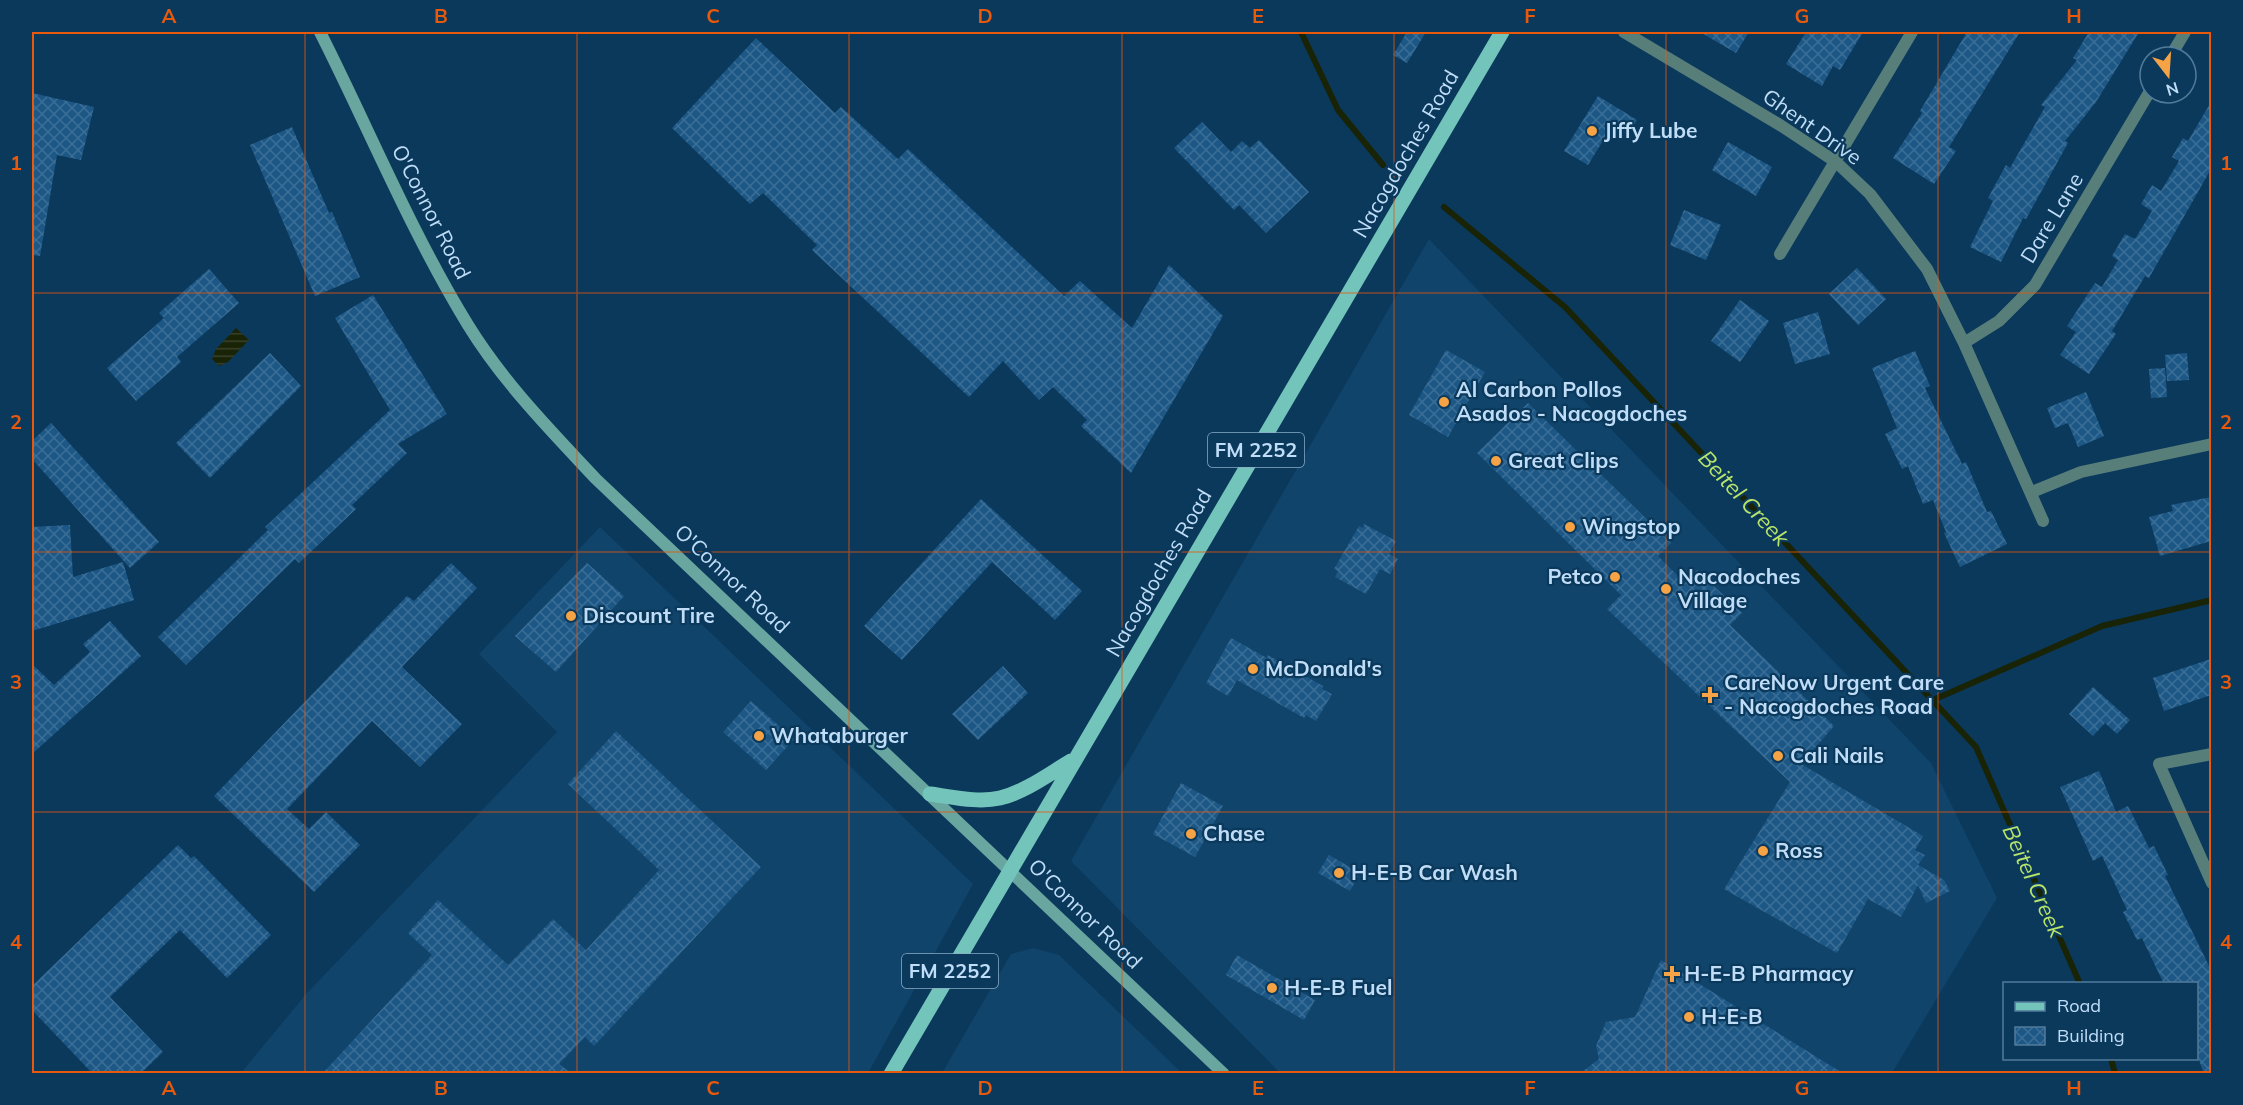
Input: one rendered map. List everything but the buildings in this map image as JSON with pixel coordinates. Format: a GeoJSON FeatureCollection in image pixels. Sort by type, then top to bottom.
{"type":"FeatureCollection","features":[{"type":"Feature","properties":{"kind":"main road","name":"O'Connor Road"},"geometry":{"type":"LineString","coordinates":[[320,32],[431,259],[469,327],[536,416],[597,479],[1224,1074]]}},
{"type":"Feature","properties":{"kind":"main road","name":"Nacogdoches Road"},"geometry":{"type":"LineString","coordinates":[[891,1074],[1502,32]]}},
{"type":"Feature","properties":{"kind":"main road"},"geometry":{"type":"LineString","coordinates":[[930,794],[974,799],[1000,798],[1023,789],[1074,760]]}},
{"type":"Feature","properties":{"kind":"street","name":"Ghent Drive"},"geometry":{"type":"LineString","coordinates":[[1624,32],[1780,125],[1836,162],[1870,194],[1927,269],[1964,343],[2043,521]]}},
{"type":"Feature","properties":{"kind":"street"},"geometry":{"type":"LineString","coordinates":[[1780,254],[1912,32]]}},
{"type":"Feature","properties":{"kind":"street"},"geometry":{"type":"LineString","coordinates":[[2177,45],[2185,32]]}},
{"type":"Feature","properties":{"kind":"street","name":"Dare Lane"},"geometry":{"type":"LineString","coordinates":[[1964,343],[1999,321],[2036,285],[2142,105]]}},
{"type":"Feature","properties":{"kind":"street"},"geometry":{"type":"LineString","coordinates":[[2032,492],[2081,472],[2211,444]]}},
{"type":"Feature","properties":{"kind":"street"},"geometry":{"type":"LineString","coordinates":[[2211,754],[2159,764],[2211,883]]}},
{"type":"Feature","properties":{"kind":"shaded area"},"geometry":{"type":"Polygon","coordinates":[[[1429,239],[1931,763],[1997,898],[1892,1073],[1281,1074],[1071,861],[1429,239]]]}},
{"type":"Feature","properties":{"kind":"shaded area"},"geometry":{"type":"Polygon","coordinates":[[[236,328],[249,340],[228,362],[219,366],[212,359],[216,349],[236,328]]]}},
{"type":"Feature","properties":{"kind":"shaded area"},"geometry":{"type":"Polygon","coordinates":[[[600,527],[973,884],[868,1073],[240,1074],[307,993],[557,732],[479,654],[600,527]]]}},
{"type":"Feature","properties":{"kind":"shaded area"},"geometry":{"type":"Polygon","coordinates":[[[1033,948],[1059,955],[1182,1073],[942,1073],[1011,954],[1033,948]]]}},
{"type":"Feature","properties":{"kind":"waterway","name":"Beitel Creek"},"geometry":{"type":"LineString","coordinates":[[1301,32],[1338,110],[1383,165]]}},
{"type":"Feature","properties":{"kind":"waterway","name":"Beitel Creek"},"geometry":{"type":"LineString","coordinates":[[1444,207],[1565,307],[1976,747],[2079,982]]}},
{"type":"Feature","properties":{"kind":"waterway"},"geometry":{"type":"LineString","coordinates":[[1933,700],[2102,626],[2212,600]]}},
{"type":"Feature","properties":{"kind":"waterway","name":"Beitel Creek"},"geometry":{"type":"LineString","coordinates":[[2112,1060],[2115,1074]]}},
{"type":"Feature","properties":{"kind":"place","name":"Jiffy Lube"},"geometry":{"type":"Point","coordinates":[1592,131]}},
{"type":"Feature","properties":{"kind":"place","name":"Al Carbon Pollos Asados - Nacogdoches"},"geometry":{"type":"Point","coordinates":[1444,402]}},
{"type":"Feature","properties":{"kind":"place","name":"Great Clips"},"geometry":{"type":"Point","coordinates":[1496,461]}},
{"type":"Feature","properties":{"kind":"place","name":"Wingstop"},"geometry":{"type":"Point","coordinates":[1570,527]}},
{"type":"Feature","properties":{"kind":"place","name":"Petco"},"geometry":{"type":"Point","coordinates":[1615,577]}},
{"type":"Feature","properties":{"kind":"place","name":"Nacodoches Village"},"geometry":{"type":"Point","coordinates":[1666,589]}},
{"type":"Feature","properties":{"kind":"place","name":"Discount Tire"},"geometry":{"type":"Point","coordinates":[571,616]}},
{"type":"Feature","properties":{"kind":"place","name":"McDonald's"},"geometry":{"type":"Point","coordinates":[1253,669]}},
{"type":"Feature","properties":{"kind":"place","name":"CareNow Urgent Care - Nacogdoches Road"},"geometry":{"type":"Point","coordinates":[1710,695]}},
{"type":"Feature","properties":{"kind":"place","name":"Whataburger"},"geometry":{"type":"Point","coordinates":[759,736]}},
{"type":"Feature","properties":{"kind":"place","name":"Cali Nails"},"geometry":{"type":"Point","coordinates":[1778,756]}},
{"type":"Feature","properties":{"kind":"place","name":"Chase"},"geometry":{"type":"Point","coordinates":[1191,834]}},
{"type":"Feature","properties":{"kind":"place","name":"Ross"},"geometry":{"type":"Point","coordinates":[1763,851]}},
{"type":"Feature","properties":{"kind":"place","name":"H-E-B Car Wash"},"geometry":{"type":"Point","coordinates":[1339,873]}},
{"type":"Feature","properties":{"kind":"place","name":"H-E-B Pharmacy"},"geometry":{"type":"Point","coordinates":[1672,974]}},
{"type":"Feature","properties":{"kind":"place","name":"H-E-B Fuel"},"geometry":{"type":"Point","coordinates":[1272,988]}},
{"type":"Feature","properties":{"kind":"place","name":"H-E-B"},"geometry":{"type":"Point","coordinates":[1689,1017]}}]}
